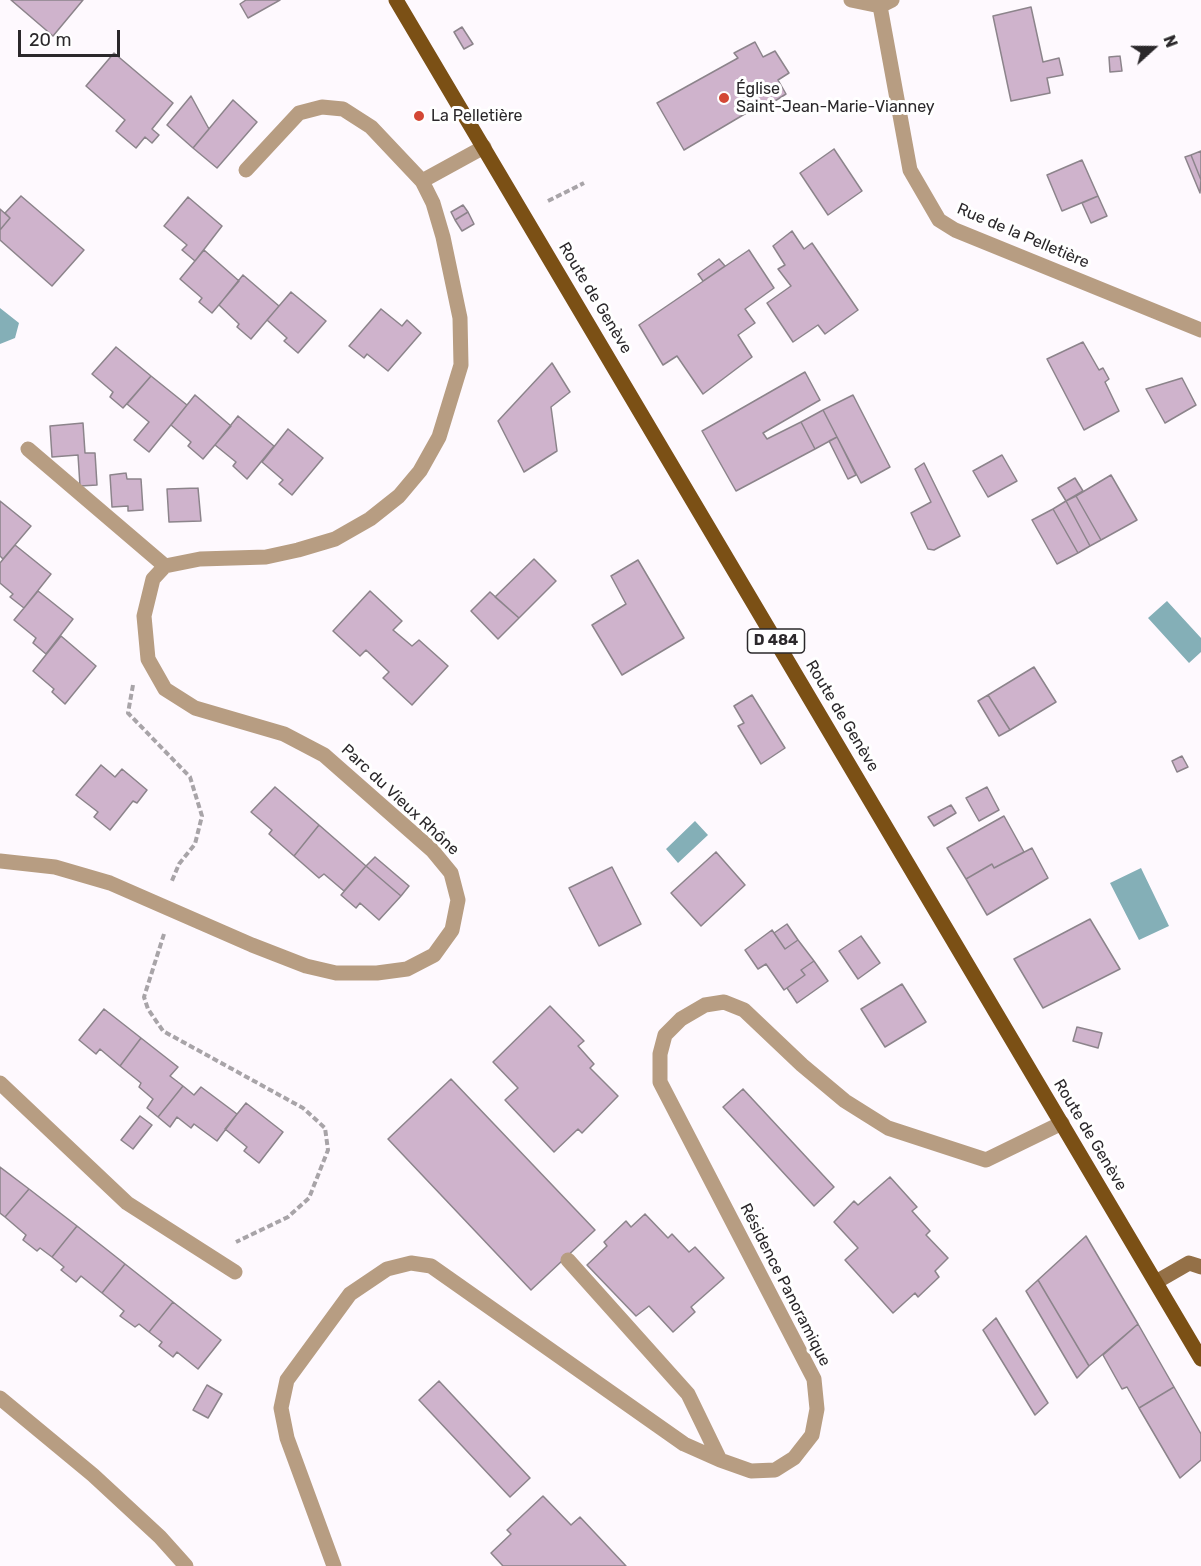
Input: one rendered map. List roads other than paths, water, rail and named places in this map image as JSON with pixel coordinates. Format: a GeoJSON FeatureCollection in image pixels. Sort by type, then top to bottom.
{"type":"FeatureCollection","features":[{"type":"Feature","properties":{"kind":"main road","name":"Route de Genève"},"geometry":{"type":"LineString","coordinates":[[396,0],[1201,1359]]}},
{"type":"Feature","properties":{"kind":"street"},"geometry":{"type":"LineString","coordinates":[[851,0],[886,3]]}},
{"type":"Feature","properties":{"kind":"street","name":"Rue de la Pelletière"},"geometry":{"type":"LineString","coordinates":[[886,3],[910,170],[939,220],[955,230],[1201,330]]}},
{"type":"Feature","properties":{"kind":"street"},"geometry":{"type":"LineString","coordinates":[[28,449],[165,566],[200,559],[266,556],[335,539],[370,519],[399,496],[420,471],[447,416],[461,365],[460,318],[443,237],[433,203],[422,181],[371,128],[343,109],[322,107],[299,113],[246,170]]}},
{"type":"Feature","properties":{"kind":"street"},"geometry":{"type":"LineString","coordinates":[[422,181],[484,147]]}},
{"type":"Feature","properties":{"kind":"street","name":"Parc du Vieux Rhône"},"geometry":{"type":"LineString","coordinates":[[0,861],[55,867],[99,879],[306,966],[336,973],[377,973],[407,969],[434,955],[453,930],[458,900],[452,873],[432,850],[324,755],[284,735],[195,708],[165,689],[148,659],[144,616],[153,579],[165,566]]}},
{"type":"Feature","properties":{"kind":"street","name":"Résidence Panoramique"},"geometry":{"type":"LineString","coordinates":[[334,1566],[287,1438],[281,1408],[287,1380],[350,1294],[387,1269],[411,1263],[430,1266],[684,1444],[720,1460],[751,1471],[775,1470],[794,1458],[812,1435],[817,1409],[813,1380],[660,1082],[660,1054],[665,1035],[681,1019],[705,1005],[724,1002],[744,1010],[846,1101],[888,1128],[986,1160],[1062,1123]]}},
{"type":"Feature","properties":{"kind":"street"},"geometry":{"type":"LineString","coordinates":[[0,1083],[127,1203],[235,1272]]}},
{"type":"Feature","properties":{"kind":"street"},"geometry":{"type":"LineString","coordinates":[[568,1260],[688,1394],[720,1460]]}},
{"type":"Feature","properties":{"kind":"street"},"geometry":{"type":"LineString","coordinates":[[1156,1282],[1189,1263],[1201,1267]]}},
{"type":"Feature","properties":{"kind":"street"},"geometry":{"type":"LineString","coordinates":[[0,1398],[93,1475],[160,1536],[186,1566]]}},
{"type":"Feature","properties":{"kind":"water"},"geometry":{"type":"Polygon","coordinates":[[[0,308],[19,323],[15,338],[0,344],[0,308]]]}},
{"type":"Feature","properties":{"kind":"water"},"geometry":{"type":"Polygon","coordinates":[[[1167,601],[1201,638],[1201,652],[1189,663],[1148,618],[1167,601]]]}},
{"type":"Feature","properties":{"kind":"water"},"geometry":{"type":"Polygon","coordinates":[[[695,821],[708,835],[678,863],[666,849],[695,821]]]}},
{"type":"Feature","properties":{"kind":"water"},"geometry":{"type":"Polygon","coordinates":[[[1141,868],[1169,926],[1139,940],[1110,883],[1141,868]]]}},
{"type":"Feature","properties":{"kind":"place","name":"Église Saint-Jean-Marie-Vianney"},"geometry":{"type":"Point","coordinates":[724,98]}},
{"type":"Feature","properties":{"kind":"place","name":"La Pelletière"},"geometry":{"type":"Point","coordinates":[419,116]}}]}
